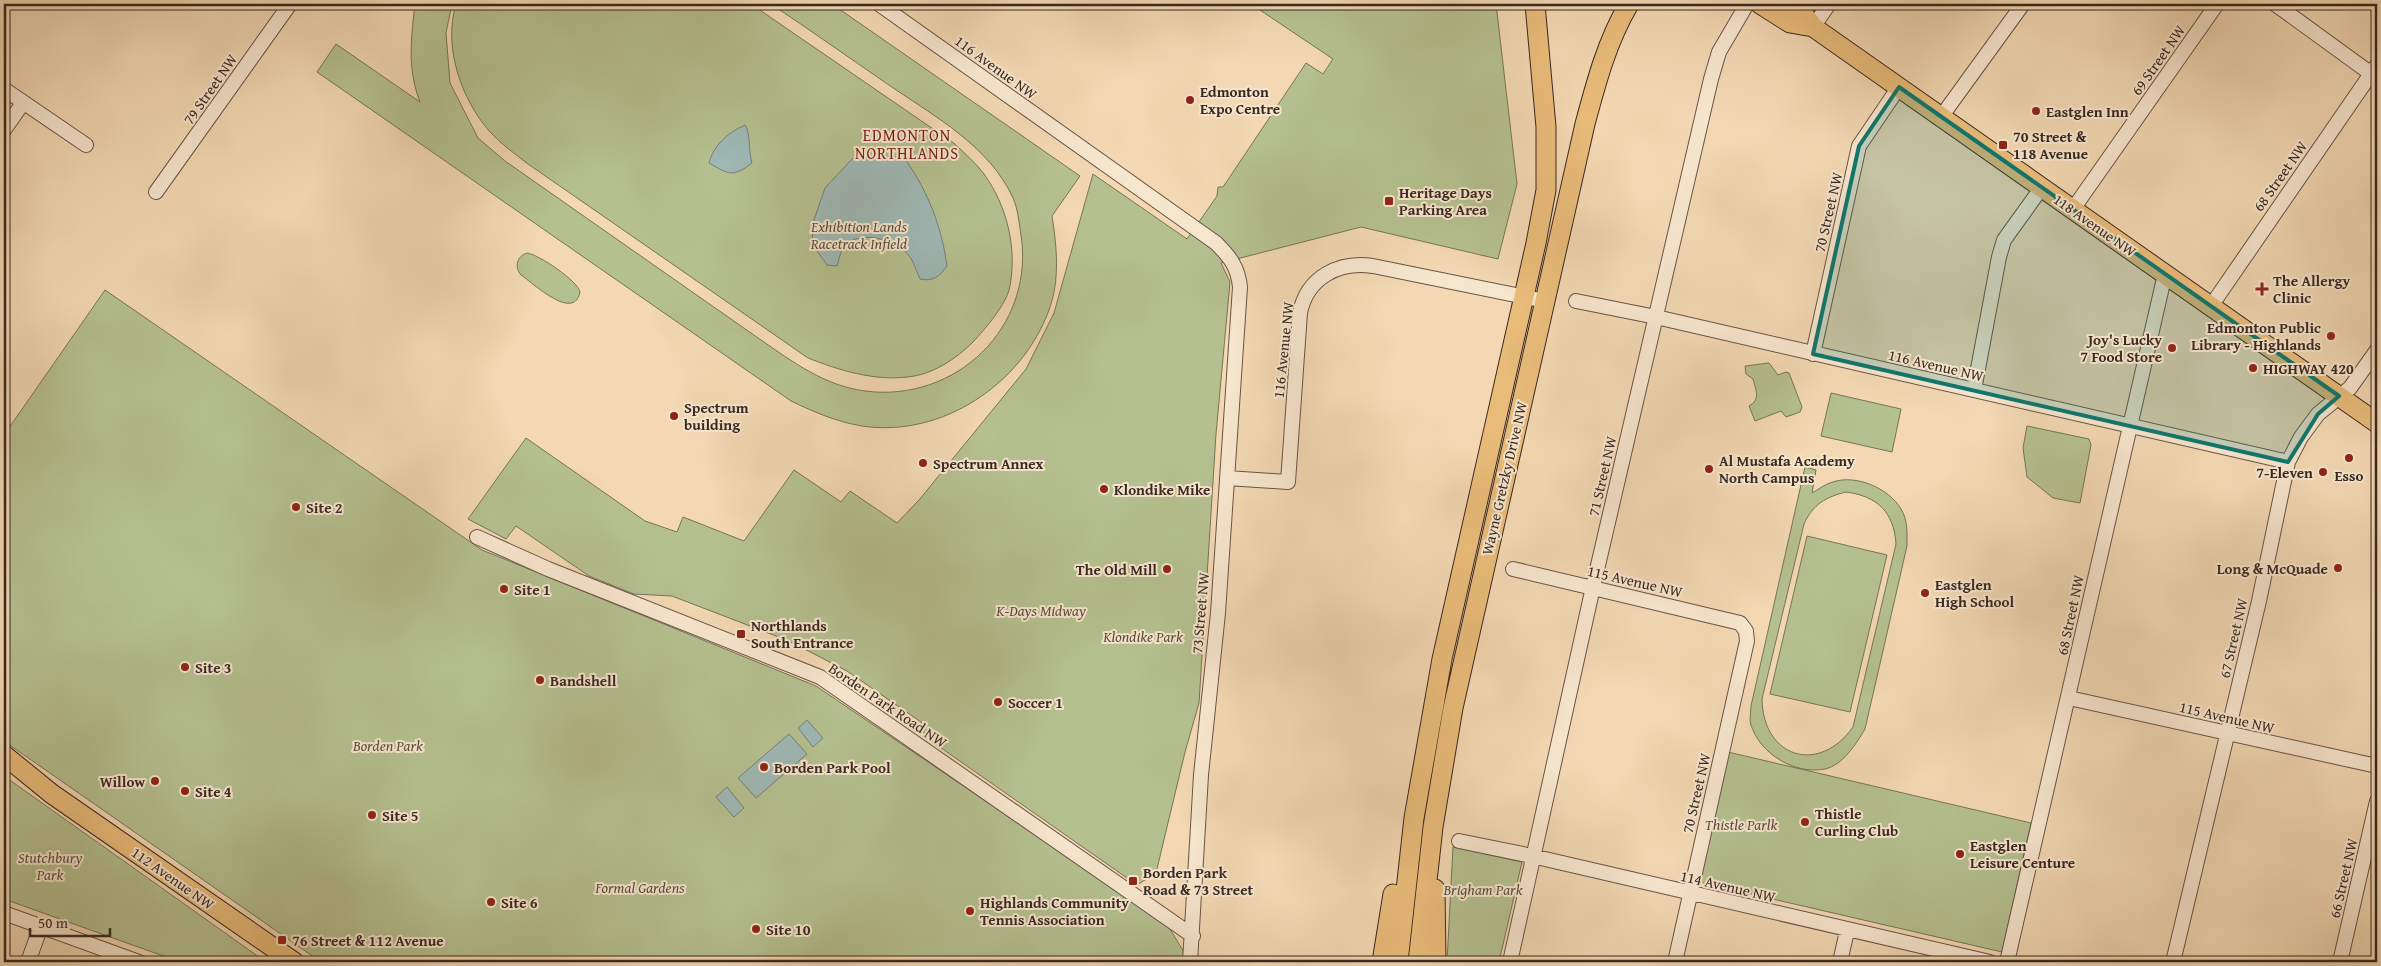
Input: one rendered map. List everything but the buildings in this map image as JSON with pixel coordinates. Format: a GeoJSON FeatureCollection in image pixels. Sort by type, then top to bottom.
{"type":"FeatureCollection","features":[{"type":"Feature","properties":{"kind":"main road"},"geometry":{"type":"LineString","coordinates":[[1525,4],[1540,75]]}},
{"type":"Feature","properties":{"kind":"main road","name":"Wayne Gretzky Drive NW"},"geometry":{"type":"LineString","coordinates":[[1398,962],[1414,818],[1442,659],[1524,297],[1546,190],[1546,127],[1535,4]]}},
{"type":"Feature","properties":{"kind":"main road","name":"Wayne Gretzky Drive NW"},"geometry":{"type":"LineString","coordinates":[[1418,962],[1433,828],[1453,708],[1597,79],[1612,37],[1629,4]]}},
{"type":"Feature","properties":{"kind":"main road","name":"118 Avenue NW"},"geometry":{"type":"LineString","coordinates":[[1760,4],[1790,23],[1813,27]]}},
{"type":"Feature","properties":{"kind":"main road","name":"118 Avenue NW"},"geometry":{"type":"LineString","coordinates":[[1793,4],[1800,9],[1813,27],[2377,423]]}},
{"type":"Feature","properties":{"kind":"main road","name":"112 Avenue NW"},"geometry":{"type":"LineString","coordinates":[[4,755],[52,794],[294,962]]}},
{"type":"Feature","properties":{"kind":"main road","name":"112 Avenue NW"},"geometry":{"type":"LineString","coordinates":[[4,766],[52,794]]}},
{"type":"Feature","properties":{"kind":"main road"},"geometry":{"type":"LineString","coordinates":[[1382,962],[1394,888],[1414,818]]}},
{"type":"Feature","properties":{"kind":"main road"},"geometry":{"type":"LineString","coordinates":[[1433,828],[1436,962]]}},
{"type":"Feature","properties":{"kind":"street","name":"79 Street NW"},"geometry":{"type":"LineString","coordinates":[[156,192],[290,4]]}},
{"type":"Feature","properties":{"kind":"street","name":"116 Avenue NW"},"geometry":{"type":"LineString","coordinates":[[879,4],[1216,243],[1236,267]]}},
{"type":"Feature","properties":{"kind":"street","name":"71 Street NW"},"geometry":{"type":"LineString","coordinates":[[1510,962],[1593,587],[1719,52],[1747,4]]}},
{"type":"Feature","properties":{"kind":"street"},"geometry":{"type":"LineString","coordinates":[[1813,27],[1829,4]]}},
{"type":"Feature","properties":{"kind":"street"},"geometry":{"type":"LineString","coordinates":[[1941,117],[2023,4]]}},
{"type":"Feature","properties":{"kind":"street","name":"69 Street NW"},"geometry":{"type":"LineString","coordinates":[[2073,210],[2217,4]]}},
{"type":"Feature","properties":{"kind":"street"},"geometry":{"type":"LineString","coordinates":[[2275,4],[2375,72]]}},
{"type":"Feature","properties":{"kind":"street","name":"68 Street NW"},"geometry":{"type":"LineString","coordinates":[[2210,306],[2375,72]]}},
{"type":"Feature","properties":{"kind":"street","name":"70 Street NW"},"geometry":{"type":"LineString","coordinates":[[1812,354],[1859,146],[1899,87]]}},
{"type":"Feature","properties":{"kind":"street"},"geometry":{"type":"LineString","coordinates":[[4,89],[86,144]]}},
{"type":"Feature","properties":{"kind":"street"},"geometry":{"type":"LineString","coordinates":[[4,130],[23,103]]}},
{"type":"Feature","properties":{"kind":"street"},"geometry":{"type":"LineString","coordinates":[[1974,390],[2004,240],[2042,188]]}},
{"type":"Feature","properties":{"kind":"street","name":"116 Avenue NW"},"geometry":{"type":"LineString","coordinates":[[1226,478],[1288,482],[1300,313],[1309,288],[1323,276],[1348,265],[1360,264],[1545,302]]}},
{"type":"Feature","properties":{"kind":"street","name":"73 Street NW"},"geometry":{"type":"LineString","coordinates":[[1190,962],[1201,775],[1218,613],[1240,287],[1236,267]]}},
{"type":"Feature","properties":{"kind":"street","name":"68 Street NW"},"geometry":{"type":"LineString","coordinates":[[2008,962],[2129,425],[2165,274]]}},
{"type":"Feature","properties":{"kind":"street","name":"116 Avenue NW"},"geometry":{"type":"LineString","coordinates":[[1576,301],[1656,317],[2288,462]]}},
{"type":"Feature","properties":{"kind":"street","name":"67 Street NW"},"geometry":{"type":"LineString","coordinates":[[2173,962],[2259,601],[2288,462],[2301,437],[2318,414],[2350,388],[2377,350]]}},
{"type":"Feature","properties":{"kind":"street","name":"Borden Park Road NW"},"geometry":{"type":"LineString","coordinates":[[477,538],[548,570],[820,677],[1192,936]]}},
{"type":"Feature","properties":{"kind":"street","name":"115 Avenue NW"},"geometry":{"type":"LineString","coordinates":[[1514,569],[1740,624],[1746,632]]}},
{"type":"Feature","properties":{"kind":"street","name":"70 Street NW"},"geometry":{"type":"LineString","coordinates":[[1675,962],[1747,641],[1746,632]]}},
{"type":"Feature","properties":{"kind":"street","name":"115 Avenue NW"},"geometry":{"type":"LineString","coordinates":[[2069,698],[2377,766]]}},
{"type":"Feature","properties":{"kind":"street","name":"66 Street NW"},"geometry":{"type":"LineString","coordinates":[[2340,962],[2377,801]]}},
{"type":"Feature","properties":{"kind":"street","name":"114 Avenue NW"},"geometry":{"type":"LineString","coordinates":[[1459,841],[1532,856],[1847,931],[1990,962]]}},
{"type":"Feature","properties":{"kind":"street"},"geometry":{"type":"LineString","coordinates":[[4,913],[139,962]]}},
{"type":"Feature","properties":{"kind":"street"},"geometry":{"type":"LineString","coordinates":[[28,962],[41,926]]}},
{"type":"Feature","properties":{"kind":"street"},"geometry":{"type":"LineString","coordinates":[[1840,962],[1847,931]]}},
{"type":"Feature","properties":{"kind":"highlighted area"},"geometry":{"type":"Polygon","coordinates":[[[1899,87],[2339,396],[2318,414],[2288,462],[1813,354],[1859,146],[1899,87]]]}},
{"type":"Feature","properties":{"kind":"green space"},"geometry":{"type":"Polygon","coordinates":[[[415,4],[452,4],[446,33],[450,83],[478,138],[505,161],[785,357],[810,372],[850,388],[865,391],[898,392],[930,385],[958,371],[982,352],[1002,328],[1015,300],[1022,269],[1021,235],[1018,216],[1013,198],[1003,179],[990,162],[958,133],[771,4],[832,4],[1080,176],[1052,216],[1056,252],[1055,287],[1049,310],[1036,337],[1020,361],[999,382],[975,400],[949,414],[921,423],[892,427],[862,426],[826,416],[791,401],[317,72],[336,44],[420,102],[413,77],[411,54],[415,4]]]}},
{"type":"Feature","properties":{"kind":"green space","name":"Exhibition Lands Racetrack Infield"},"geometry":{"type":"Polygon","coordinates":[[[456,4],[751,4],[955,144],[981,170],[999,200],[1011,242],[1012,271],[1005,301],[989,323],[966,348],[943,365],[916,376],[895,378],[856,374],[808,358],[528,164],[490,132],[471,104],[457,72],[452,38],[456,4]]]}},
{"type":"Feature","properties":{"kind":"green space","name":"K-Days Midway"},"geometry":{"type":"Polygon","coordinates":[[[1251,4],[1496,4],[1517,184],[1498,259],[1361,227],[1221,263],[1230,282],[1216,434],[1199,703],[1185,752],[1156,873],[1137,885],[924,736],[921,722],[847,671],[789,641],[672,596],[634,594],[589,576],[516,526],[506,539],[468,519],[526,438],[645,521],[677,532],[683,517],[744,541],[794,470],[841,502],[850,491],[897,523],[919,500],[1026,369],[1054,313],[1093,174],[1187,239],[1217,196],[1218,187],[1223,187],[1306,63],[1323,74],[1333,59],[1251,4]]]}},
{"type":"Feature","properties":{"kind":"green space"},"geometry":{"type":"Polygon","coordinates":[[[527,253],[548,263],[572,281],[580,292],[576,300],[570,303],[553,298],[521,275],[517,265],[519,259],[527,253]]]}},
{"type":"Feature","properties":{"kind":"green space","name":"Borden Park"},"geometry":{"type":"Polygon","coordinates":[[[105,290],[482,550],[816,686],[1167,924],[1185,954],[1184,962],[321,962],[4,741],[4,435],[105,290]]]}},
{"type":"Feature","properties":{"kind":"green space"},"geometry":{"type":"Polygon","coordinates":[[[1769,363],[1778,375],[1786,372],[1789,373],[1802,407],[1800,412],[1786,417],[1781,411],[1755,421],[1749,406],[1755,401],[1756,391],[1753,379],[1746,374],[1745,366],[1769,363]]]}},
{"type":"Feature","properties":{"kind":"green space"},"geometry":{"type":"Polygon","coordinates":[[[1831,393],[1901,409],[1892,452],[1821,436],[1831,393]]]}},
{"type":"Feature","properties":{"kind":"green space"},"geometry":{"type":"Polygon","coordinates":[[[2027,426],[2089,439],[2091,445],[2080,503],[2053,498],[2027,477],[2023,448],[2027,426]]]}},
{"type":"Feature","properties":{"kind":"green space"},"geometry":{"type":"Polygon","coordinates":[[[1805,467],[1816,470],[1812,493],[1827,484],[1842,480],[1861,481],[1880,489],[1896,501],[1903,513],[1907,527],[1907,546],[1865,729],[1843,759],[1832,767],[1814,770],[1802,769],[1780,760],[1762,745],[1750,723],[1751,706],[1805,467]],[[1846,492],[1826,499],[1816,506],[1804,524],[1762,699],[1765,719],[1772,735],[1782,746],[1795,753],[1810,755],[1825,751],[1839,742],[1853,727],[1896,544],[1892,523],[1882,508],[1867,497],[1846,492]]]}},
{"type":"Feature","properties":{"kind":"green space"},"geometry":{"type":"Polygon","coordinates":[[[1807,536],[1887,555],[1850,712],[1770,694],[1807,536]]]}},
{"type":"Feature","properties":{"kind":"green space","name":"Thistle Parlk"},"geometry":{"type":"Polygon","coordinates":[[[1728,752],[2031,823],[2002,952],[1699,882],[1728,752]]]}},
{"type":"Feature","properties":{"kind":"green space","name":"Stutchbury Park"},"geometry":{"type":"Polygon","coordinates":[[[4,776],[266,962],[180,962],[4,899],[4,776]]]}},
{"type":"Feature","properties":{"kind":"green space","name":"Brigham Park"},"geometry":{"type":"Polygon","coordinates":[[[1453,847],[1522,862],[1499,962],[1447,962],[1453,847]]]}},
{"type":"Feature","properties":{"kind":"water"},"geometry":{"type":"Polygon","coordinates":[[[745,125],[748,133],[752,163],[740,171],[730,173],[709,163],[714,150],[722,140],[745,125]]]}},
{"type":"Feature","properties":{"kind":"water"},"geometry":{"type":"Polygon","coordinates":[[[885,156],[905,159],[921,184],[933,210],[942,238],[947,266],[942,273],[932,279],[920,279],[910,257],[905,251],[880,239],[871,237],[861,238],[846,244],[841,251],[837,266],[827,265],[812,244],[813,223],[825,188],[853,158],[885,156]]]}},
{"type":"Feature","properties":{"kind":"water"},"geometry":{"type":"Polygon","coordinates":[[[807,720],[823,738],[813,747],[798,728],[807,720]]]}},
{"type":"Feature","properties":{"kind":"water"},"geometry":{"type":"Polygon","coordinates":[[[789,734],[807,754],[756,798],[738,778],[789,734]]]}},
{"type":"Feature","properties":{"kind":"water"},"geometry":{"type":"Polygon","coordinates":[[[727,787],[744,808],[734,817],[716,797],[727,787]]]}},
{"type":"Feature","properties":{"kind":"place","name":"Edmonton Expo Centre"},"geometry":{"type":"Point","coordinates":[1190,100]}},
{"type":"Feature","properties":{"kind":"place","name":"Eastglen Inn"},"geometry":{"type":"Point","coordinates":[2036,111]}},
{"type":"Feature","properties":{"kind":"place","name":"70 Street & 118 Avenue"},"geometry":{"type":"Point","coordinates":[2003,145]}},
{"type":"Feature","properties":{"kind":"place","name":"Heritage Days Parking Area"},"geometry":{"type":"Point","coordinates":[1389,201]}},
{"type":"Feature","properties":{"kind":"place","name":"The Allergy Clinic"},"geometry":{"type":"Point","coordinates":[2262,289]}},
{"type":"Feature","properties":{"kind":"place","name":"Edmonton Public Library - Highlands"},"geometry":{"type":"Point","coordinates":[2331,336]}},
{"type":"Feature","properties":{"kind":"place","name":"Joy's Lucky 7 Food Store"},"geometry":{"type":"Point","coordinates":[2172,348]}},
{"type":"Feature","properties":{"kind":"place","name":"HIGHWAY 420"},"geometry":{"type":"Point","coordinates":[2253,368]}},
{"type":"Feature","properties":{"kind":"place","name":"Spectrum building"},"geometry":{"type":"Point","coordinates":[674,416]}},
{"type":"Feature","properties":{"kind":"place","name":"Esso"},"geometry":{"type":"Point","coordinates":[2349,458]}},
{"type":"Feature","properties":{"kind":"place","name":"Spectrum Annex"},"geometry":{"type":"Point","coordinates":[923,463]}},
{"type":"Feature","properties":{"kind":"place","name":"Al Mustafa Academy North Campus"},"geometry":{"type":"Point","coordinates":[1709,469]}},
{"type":"Feature","properties":{"kind":"place","name":"7-Eleven"},"geometry":{"type":"Point","coordinates":[2323,472]}},
{"type":"Feature","properties":{"kind":"place","name":"Klondike Mike"},"geometry":{"type":"Point","coordinates":[1104,489]}},
{"type":"Feature","properties":{"kind":"place","name":"Site 2"},"geometry":{"type":"Point","coordinates":[296,507]}},
{"type":"Feature","properties":{"kind":"place","name":"Long & McQuade"},"geometry":{"type":"Point","coordinates":[2338,568]}},
{"type":"Feature","properties":{"kind":"place","name":"The Old Mill"},"geometry":{"type":"Point","coordinates":[1167,569]}},
{"type":"Feature","properties":{"kind":"place","name":"Site 1"},"geometry":{"type":"Point","coordinates":[504,589]}},
{"type":"Feature","properties":{"kind":"place","name":"Eastglen High School"},"geometry":{"type":"Point","coordinates":[1925,593]}},
{"type":"Feature","properties":{"kind":"place","name":"Northlands South Entrance"},"geometry":{"type":"Point","coordinates":[741,634]}},
{"type":"Feature","properties":{"kind":"place","name":"Site 3"},"geometry":{"type":"Point","coordinates":[185,667]}},
{"type":"Feature","properties":{"kind":"place","name":"Bandshell"},"geometry":{"type":"Point","coordinates":[540,680]}},
{"type":"Feature","properties":{"kind":"place","name":"Soccer 1"},"geometry":{"type":"Point","coordinates":[998,702]}},
{"type":"Feature","properties":{"kind":"place","name":"Borden Park Pool"},"geometry":{"type":"Point","coordinates":[764,767]}},
{"type":"Feature","properties":{"kind":"place","name":"Willow"},"geometry":{"type":"Point","coordinates":[155,781]}},
{"type":"Feature","properties":{"kind":"place","name":"Site 4"},"geometry":{"type":"Point","coordinates":[185,791]}},
{"type":"Feature","properties":{"kind":"place","name":"Site 5"},"geometry":{"type":"Point","coordinates":[372,815]}},
{"type":"Feature","properties":{"kind":"place","name":"Thistle Curling Club"},"geometry":{"type":"Point","coordinates":[1805,822]}},
{"type":"Feature","properties":{"kind":"place","name":"Eastglen Leisure Centure"},"geometry":{"type":"Point","coordinates":[1960,854]}},
{"type":"Feature","properties":{"kind":"place","name":"Borden Park Road & 73 Street"},"geometry":{"type":"Point","coordinates":[1133,881]}},
{"type":"Feature","properties":{"kind":"place","name":"Site 6"},"geometry":{"type":"Point","coordinates":[491,902]}},
{"type":"Feature","properties":{"kind":"place","name":"Highlands Community Tennis Association"},"geometry":{"type":"Point","coordinates":[970,911]}},
{"type":"Feature","properties":{"kind":"place","name":"Site 10"},"geometry":{"type":"Point","coordinates":[756,929]}},
{"type":"Feature","properties":{"kind":"place","name":"76 Street & 112 Avenue"},"geometry":{"type":"Point","coordinates":[282,940]}},
{"type":"Feature","properties":{"kind":"district","name":"EDMONTON NORTHLANDS"},"geometry":{"type":"Point","coordinates":[907,144]}},
{"type":"Feature","properties":{"kind":"park label","name":"Klondike Park"},"geometry":{"type":"Point","coordinates":[1143,636]}},
{"type":"Feature","properties":{"kind":"park label","name":"Formal Gardens"},"geometry":{"type":"Point","coordinates":[640,887]}}]}
